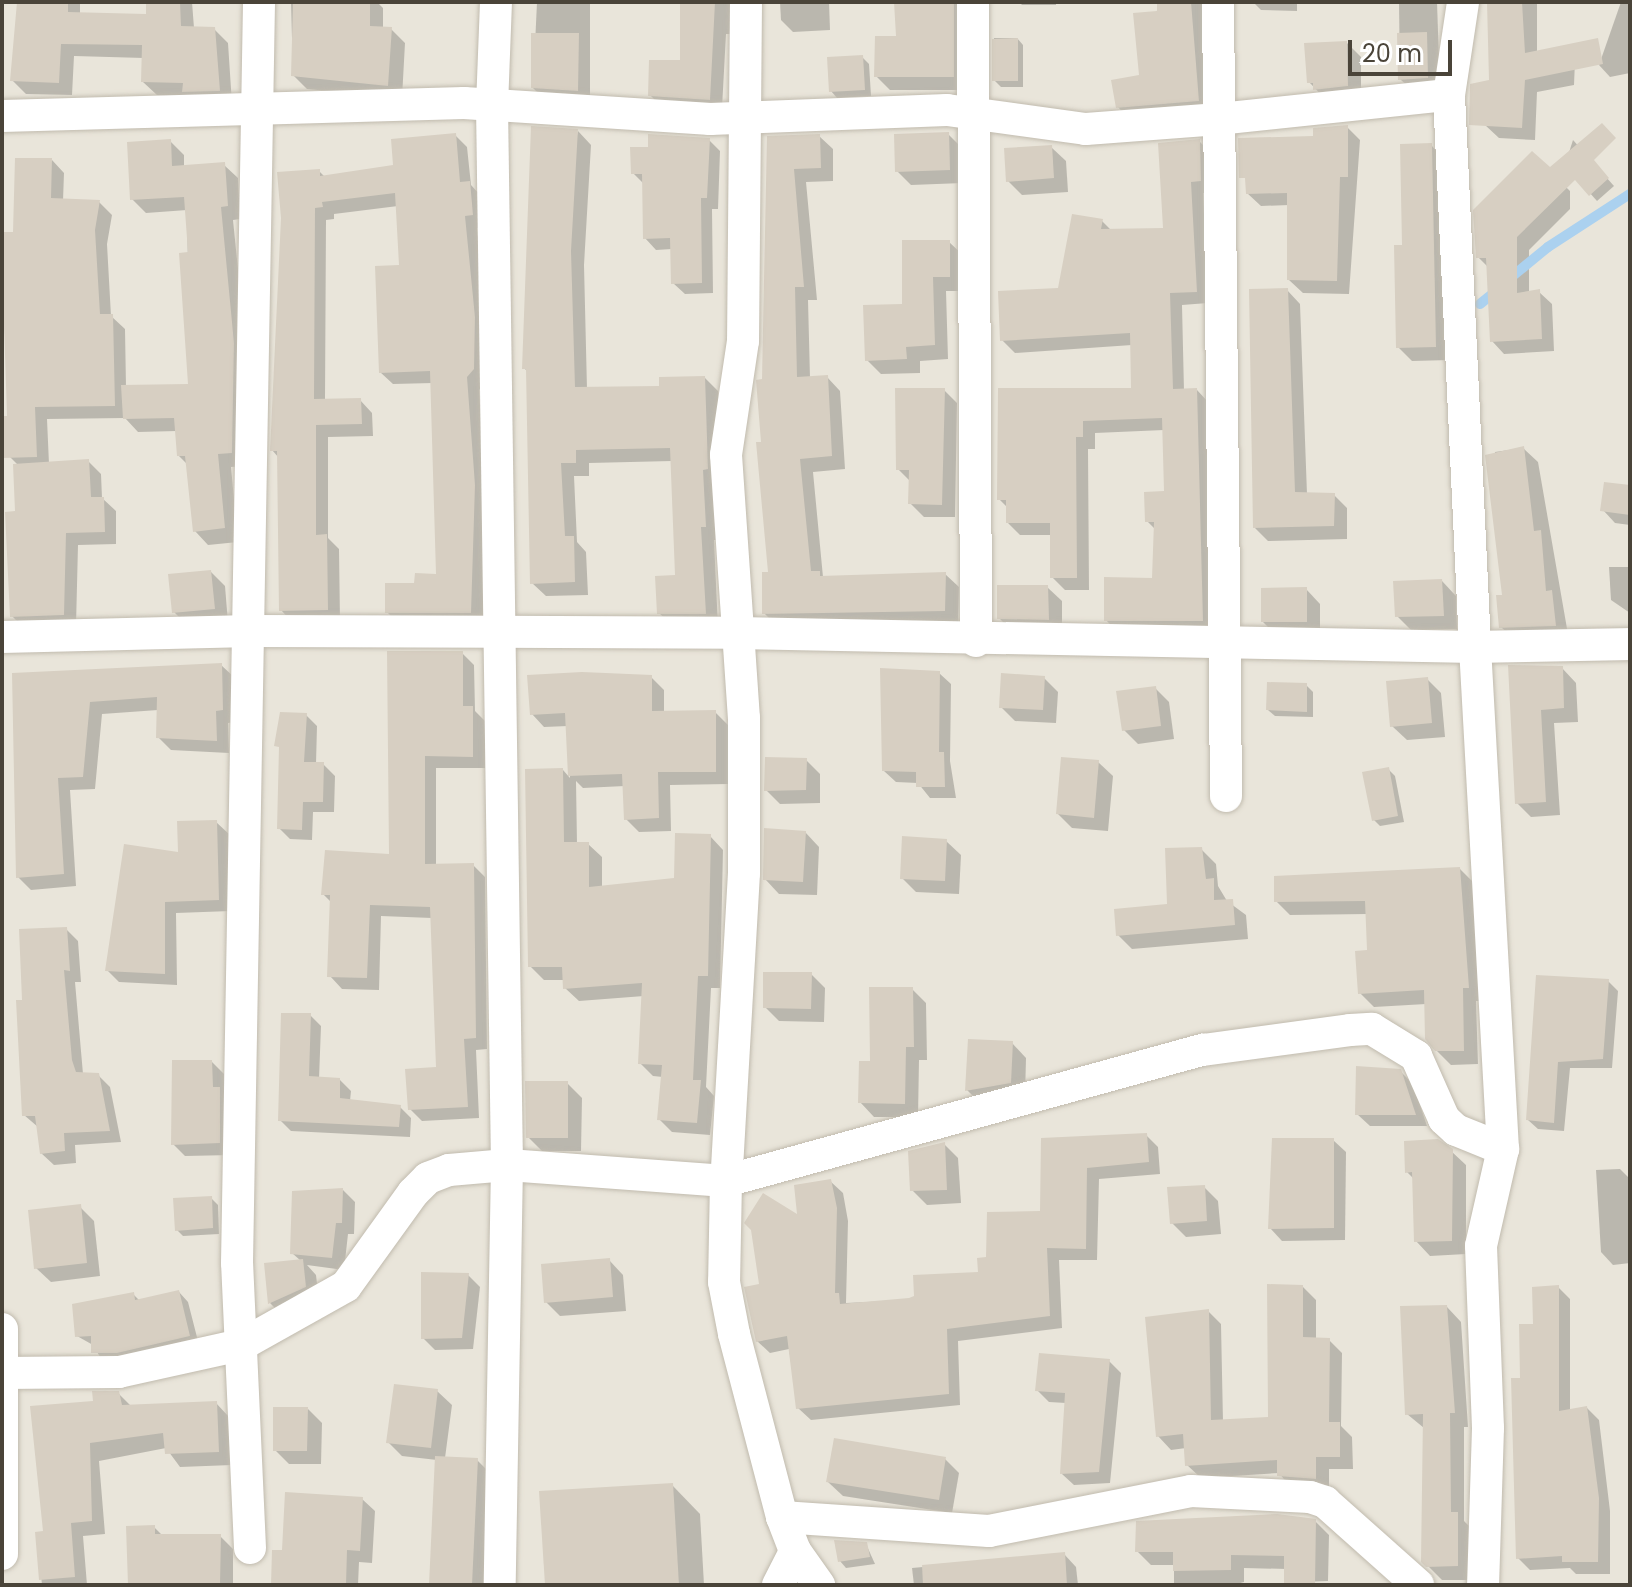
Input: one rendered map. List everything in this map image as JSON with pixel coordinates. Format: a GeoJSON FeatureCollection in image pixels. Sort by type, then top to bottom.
{"type":"FeatureCollection","features":[{"type":"Feature","properties":{"kind":"street"},"geometry":{"type":"LineString","coordinates":[[250,1548],[237,1263],[251,631],[259,2]]}},
{"type":"Feature","properties":{"kind":"street"},"geometry":{"type":"LineString","coordinates":[[496,2],[492,105],[507,1165],[500,1585]]}},
{"type":"Feature","properties":{"kind":"street"},"geometry":{"type":"LineString","coordinates":[[746,2],[743,341],[726,455],[744,718],[744,873],[726,1181],[724,1282],[782,1517],[795,1551],[819,1585]]}},
{"type":"Feature","properties":{"kind":"street"},"geometry":{"type":"LineString","coordinates":[[973,2],[971,114],[976,641]]}},
{"type":"Feature","properties":{"kind":"street"},"geometry":{"type":"LineString","coordinates":[[1218,2],[1226,796]]}},
{"type":"Feature","properties":{"kind":"street"},"geometry":{"type":"LineString","coordinates":[[1463,2],[1449,95],[1503,1149],[1481,1246],[1488,1428],[1483,1585]]}},
{"type":"Feature","properties":{"kind":"street"},"geometry":{"type":"LineString","coordinates":[[2,116],[492,105],[747,119],[947,110],[1086,129],[1219,119],[1449,95]]}},
{"type":"Feature","properties":{"kind":"street"},"geometry":{"type":"LineString","coordinates":[[2,637],[251,631],[737,633],[976,641],[1475,647],[1630,644]]}},
{"type":"Feature","properties":{"kind":"street"},"geometry":{"type":"LineString","coordinates":[[4,1373],[119,1372],[241,1345],[346,1286],[428,1178],[449,1170],[507,1165],[726,1181],[1203,1050],[1372,1029],[1416,1056],[1444,1119],[1456,1130],[1503,1149]]}},
{"type":"Feature","properties":{"kind":"street"},"geometry":{"type":"LineString","coordinates":[[2,1329],[2,1554]]}},
{"type":"Feature","properties":{"kind":"street"},"geometry":{"type":"LineString","coordinates":[[782,1517],[989,1531],[1191,1491],[1310,1497],[1325,1502],[1418,1585]]}},
{"type":"Feature","properties":{"kind":"street"},"geometry":{"type":"LineString","coordinates":[[778,1585],[795,1551]]}},
{"type":"Feature","properties":{"kind":"shaded area"},"geometry":{"type":"Polygon","coordinates":[[[2,2],[1630,2],[1630,1585],[2,1585],[2,2]]]}},
{"type":"Feature","properties":{"kind":"building"},"geometry":{"type":"Polygon","coordinates":[[[17,2],[68,2],[68,12],[146,14],[146,2],[180,2],[181,26],[215,27],[220,91],[182,92],[183,83],[141,82],[142,45],[61,44],[59,83],[10,81],[17,2]]]}},
{"type":"Feature","properties":{"kind":"building"},"geometry":{"type":"Polygon","coordinates":[[[293,2],[370,2],[370,26],[392,27],[388,86],[291,76],[293,2]]]}},
{"type":"Feature","properties":{"kind":"building"},"geometry":{"type":"Polygon","coordinates":[[[680,2],[715,2],[710,100],[648,96],[649,60],[680,60],[680,2]]]}},
{"type":"Feature","properties":{"kind":"building"},"geometry":{"type":"Polygon","coordinates":[[[894,2],[954,2],[954,77],[874,77],[875,36],[896,36],[894,2]]]}},
{"type":"Feature","properties":{"kind":"building"},"geometry":{"type":"Polygon","coordinates":[[[1157,2],[1191,2],[1199,101],[1116,108],[1111,80],[1139,75],[1133,13],[1157,11],[1157,2]]]}},
{"type":"Feature","properties":{"kind":"building"},"geometry":{"type":"Polygon","coordinates":[[[1487,2],[1522,2],[1525,53],[1598,38],[1603,64],[1525,80],[1522,128],[1469,125],[1470,84],[1489,80],[1487,2]]]}},
{"type":"Feature","properties":{"kind":"building"},"geometry":{"type":"Polygon","coordinates":[[[1427,32],[1428,78],[1398,80],[1397,33],[1427,32]]]}},
{"type":"Feature","properties":{"kind":"building"},"geometry":{"type":"Polygon","coordinates":[[[531,33],[579,33],[578,91],[531,88],[531,33]]]}},
{"type":"Feature","properties":{"kind":"building"},"geometry":{"type":"Polygon","coordinates":[[[1018,38],[1018,81],[992,81],[992,39],[1018,38]]]}},
{"type":"Feature","properties":{"kind":"building"},"geometry":{"type":"Polygon","coordinates":[[[1347,41],[1348,86],[1313,90],[1313,83],[1307,83],[1304,43],[1347,41]]]}},
{"type":"Feature","properties":{"kind":"building"},"geometry":{"type":"Polygon","coordinates":[[[863,55],[865,90],[829,92],[827,57],[863,55]]]}},
{"type":"Feature","properties":{"kind":"building"},"geometry":{"type":"Polygon","coordinates":[[[1602,123],[1616,138],[1594,160],[1609,178],[1589,196],[1575,180],[1517,237],[1517,293],[1540,289],[1542,339],[1490,342],[1486,258],[1476,258],[1473,210],[1532,151],[1550,167],[1602,123]]]}},
{"type":"Feature","properties":{"kind":"building"},"geometry":{"type":"Polygon","coordinates":[[[1348,125],[1348,177],[1340,177],[1337,281],[1287,280],[1287,193],[1246,194],[1245,178],[1239,178],[1238,138],[1313,136],[1313,128],[1348,125]]]}},
{"type":"Feature","properties":{"kind":"building"},"geometry":{"type":"Polygon","coordinates":[[[531,126],[578,129],[571,251],[575,387],[659,386],[659,377],[705,376],[708,469],[703,470],[706,527],[701,527],[706,614],[657,614],[655,576],[675,575],[670,448],[576,450],[576,463],[561,463],[565,536],[574,536],[575,582],[530,584],[526,369],[522,369],[531,126]]]}},
{"type":"Feature","properties":{"kind":"building"},"geometry":{"type":"Polygon","coordinates":[[[949,132],[950,170],[895,172],[894,134],[949,132]]]}},
{"type":"Feature","properties":{"kind":"building"},"geometry":{"type":"Polygon","coordinates":[[[456,133],[460,182],[470,181],[473,215],[465,216],[475,317],[474,369],[467,377],[475,485],[471,613],[385,613],[385,583],[414,583],[415,573],[436,574],[430,371],[379,373],[375,266],[399,265],[395,193],[322,202],[323,207],[315,208],[314,399],[361,398],[362,424],[316,425],[316,535],[327,534],[328,610],[279,611],[277,451],[270,451],[281,218],[277,172],[320,169],[320,176],[393,165],[391,139],[456,133]]]}},
{"type":"Feature","properties":{"kind":"building"},"geometry":{"type":"Polygon","coordinates":[[[648,134],[710,138],[707,198],[701,198],[702,283],[671,284],[670,238],[643,239],[642,174],[631,174],[630,147],[648,147],[648,134]]]}},
{"type":"Feature","properties":{"kind":"building"},"geometry":{"type":"Polygon","coordinates":[[[820,134],[821,168],[794,169],[804,287],[795,287],[797,377],[828,375],[832,456],[800,459],[811,571],[820,571],[820,576],[946,572],[945,611],[762,614],[762,572],[768,572],[756,442],[761,442],[756,380],[762,379],[767,136],[820,134]]]}},
{"type":"Feature","properties":{"kind":"building"},"geometry":{"type":"Polygon","coordinates":[[[171,139],[172,166],[225,162],[228,206],[221,207],[234,343],[232,453],[218,454],[225,528],[193,532],[185,456],[177,456],[174,418],[123,419],[121,385],[188,384],[179,253],[188,252],[184,197],[130,200],[127,142],[171,139]]]}},
{"type":"Feature","properties":{"kind":"building"},"geometry":{"type":"Polygon","coordinates":[[[1200,139],[1201,181],[1191,182],[1197,292],[1170,293],[1173,389],[1197,388],[1203,621],[1104,621],[1104,577],[1152,578],[1154,522],[1145,522],[1144,492],[1164,491],[1162,418],[1083,421],[1083,437],[1076,437],[1077,578],[1050,578],[1050,523],[1006,523],[1006,500],[997,500],[998,388],[1131,388],[1130,333],[1000,341],[998,291],[1058,288],[1072,214],[1103,219],[1101,229],[1163,228],[1158,143],[1200,139]]]}},
{"type":"Feature","properties":{"kind":"building"},"geometry":{"type":"Polygon","coordinates":[[[1432,143],[1436,347],[1396,348],[1394,245],[1402,245],[1400,144],[1432,143]]]}},
{"type":"Feature","properties":{"kind":"building"},"geometry":{"type":"Polygon","coordinates":[[[1052,145],[1054,178],[1006,182],[1004,148],[1052,145]]]}},
{"type":"Feature","properties":{"kind":"building"},"geometry":{"type":"Polygon","coordinates":[[[15,158],[52,158],[51,198],[100,200],[95,230],[100,314],[113,314],[115,406],[35,407],[37,457],[2,458],[2,416],[7,416],[2,261],[4,232],[13,232],[15,158]]]}},
{"type":"Feature","properties":{"kind":"building"},"geometry":{"type":"Polygon","coordinates":[[[902,240],[950,240],[950,277],[933,277],[935,345],[906,347],[907,359],[865,361],[863,305],[902,304],[902,240]]]}},
{"type":"Feature","properties":{"kind":"building"},"geometry":{"type":"Polygon","coordinates":[[[1288,288],[1295,492],[1335,493],[1334,526],[1253,528],[1249,289],[1288,288]]]}},
{"type":"Feature","properties":{"kind":"building"},"geometry":{"type":"Polygon","coordinates":[[[895,388],[945,388],[942,505],[908,504],[909,470],[896,470],[895,388]]]}},
{"type":"Feature","properties":{"kind":"building"},"geometry":{"type":"Polygon","coordinates":[[[1524,446],[1534,531],[1541,530],[1546,591],[1552,590],[1556,626],[1499,628],[1496,595],[1502,595],[1485,455],[1524,446]]]}},
{"type":"Feature","properties":{"kind":"building"},"geometry":{"type":"Polygon","coordinates":[[[89,459],[91,497],[104,497],[105,532],[66,533],[64,615],[10,617],[5,512],[15,511],[13,464],[89,459]]]}},
{"type":"Feature","properties":{"kind":"building"},"geometry":{"type":"Polygon","coordinates":[[[1604,482],[1630,485],[1630,515],[1600,511],[1604,482]]]}},
{"type":"Feature","properties":{"kind":"building"},"geometry":{"type":"Polygon","coordinates":[[[211,570],[215,609],[172,613],[168,574],[211,570]]]}},
{"type":"Feature","properties":{"kind":"building"},"geometry":{"type":"Polygon","coordinates":[[[1442,579],[1444,616],[1395,617],[1393,581],[1442,579]]]}},
{"type":"Feature","properties":{"kind":"building"},"geometry":{"type":"Polygon","coordinates":[[[997,585],[1048,585],[1049,620],[997,619],[997,585]]]}},
{"type":"Feature","properties":{"kind":"building"},"geometry":{"type":"Polygon","coordinates":[[[1307,587],[1307,622],[1261,622],[1261,588],[1307,587]]]}},
{"type":"Feature","properties":{"kind":"building"},"geometry":{"type":"Polygon","coordinates":[[[387,651],[463,651],[463,706],[473,706],[473,757],[425,756],[425,864],[474,863],[476,1038],[464,1039],[468,1107],[408,1110],[405,1069],[436,1067],[430,907],[370,905],[367,978],[327,977],[330,895],[321,895],[325,850],[389,854],[387,651]]]}},
{"type":"Feature","properties":{"kind":"building"},"geometry":{"type":"Polygon","coordinates":[[[222,663],[223,710],[216,711],[217,741],[156,738],[157,697],[90,702],[83,777],[58,778],[64,874],[16,878],[12,673],[222,663]]]}},
{"type":"Feature","properties":{"kind":"building"},"geometry":{"type":"Polygon","coordinates":[[[1508,665],[1563,666],[1564,708],[1541,710],[1546,802],[1515,804],[1508,665]]]}},
{"type":"Feature","properties":{"kind":"building"},"geometry":{"type":"Polygon","coordinates":[[[880,668],[940,671],[939,752],[944,752],[945,787],[916,787],[916,772],[882,771],[880,668]]]}},
{"type":"Feature","properties":{"kind":"building"},"geometry":{"type":"Polygon","coordinates":[[[582,672],[652,675],[652,711],[716,710],[716,772],[658,772],[659,818],[624,820],[622,774],[568,776],[565,713],[530,715],[527,675],[582,672]]]}},
{"type":"Feature","properties":{"kind":"building"},"geometry":{"type":"Polygon","coordinates":[[[1001,673],[1045,676],[1043,710],[999,708],[1001,673]]]}},
{"type":"Feature","properties":{"kind":"building"},"geometry":{"type":"Polygon","coordinates":[[[1428,677],[1432,723],[1390,727],[1386,681],[1428,677]]]}},
{"type":"Feature","properties":{"kind":"building"},"geometry":{"type":"Polygon","coordinates":[[[1267,682],[1307,683],[1307,712],[1266,710],[1267,682]]]}},
{"type":"Feature","properties":{"kind":"building"},"geometry":{"type":"Polygon","coordinates":[[[1156,686],[1161,726],[1122,731],[1116,691],[1156,686]]]}},
{"type":"Feature","properties":{"kind":"building"},"geometry":{"type":"Polygon","coordinates":[[[280,712],[307,713],[304,762],[324,762],[323,802],[303,802],[302,830],[277,829],[279,747],[274,746],[280,712]]]}},
{"type":"Feature","properties":{"kind":"building"},"geometry":{"type":"Polygon","coordinates":[[[765,757],[807,758],[806,790],[764,791],[765,757]]]}},
{"type":"Feature","properties":{"kind":"building"},"geometry":{"type":"Polygon","coordinates":[[[1061,757],[1099,760],[1094,818],[1056,814],[1061,757]]]}},
{"type":"Feature","properties":{"kind":"building"},"geometry":{"type":"Polygon","coordinates":[[[1389,767],[1398,816],[1372,821],[1362,772],[1389,767]]]}},
{"type":"Feature","properties":{"kind":"building"},"geometry":{"type":"Polygon","coordinates":[[[563,768],[564,842],[589,842],[589,887],[674,878],[675,833],[711,834],[708,976],[698,976],[693,1080],[701,1080],[697,1123],[657,1120],[662,1065],[638,1064],[642,983],[563,989],[562,967],[528,967],[525,769],[563,768]]]}},
{"type":"Feature","properties":{"kind":"building"},"geometry":{"type":"Polygon","coordinates":[[[217,820],[219,900],[165,902],[165,974],[105,971],[124,844],[178,852],[177,821],[217,820]]]}},
{"type":"Feature","properties":{"kind":"building"},"geometry":{"type":"Polygon","coordinates":[[[764,828],[806,831],[803,882],[763,880],[764,828]]]}},
{"type":"Feature","properties":{"kind":"building"},"geometry":{"type":"Polygon","coordinates":[[[902,836],[947,839],[945,881],[900,879],[902,836]]]}},
{"type":"Feature","properties":{"kind":"building"},"geometry":{"type":"Polygon","coordinates":[[[1202,847],[1206,879],[1214,878],[1214,900],[1233,899],[1235,925],[1116,936],[1114,909],[1167,904],[1165,848],[1202,847]]]}},
{"type":"Feature","properties":{"kind":"building"},"geometry":{"type":"Polygon","coordinates":[[[1460,867],[1469,988],[1463,988],[1464,1051],[1435,1051],[1425,1039],[1424,990],[1358,994],[1355,951],[1367,950],[1365,901],[1274,902],[1274,876],[1460,867]]]}},
{"type":"Feature","properties":{"kind":"building"},"geometry":{"type":"Polygon","coordinates":[[[67,927],[70,971],[64,970],[72,1060],[76,1072],[99,1073],[110,1131],[64,1133],[65,1151],[40,1154],[35,1116],[22,1116],[16,1000],[22,1000],[19,929],[67,927]]]}},
{"type":"Feature","properties":{"kind":"building"},"geometry":{"type":"Polygon","coordinates":[[[763,972],[812,972],[811,1009],[763,1008],[763,972]]]}},
{"type":"Feature","properties":{"kind":"building"},"geometry":{"type":"Polygon","coordinates":[[[1536,975],[1609,979],[1603,1059],[1558,1062],[1554,1123],[1526,1120],[1536,975]]]}},
{"type":"Feature","properties":{"kind":"building"},"geometry":{"type":"Polygon","coordinates":[[[869,987],[913,987],[914,1047],[906,1047],[905,1104],[858,1103],[859,1061],[870,1061],[869,987]]]}},
{"type":"Feature","properties":{"kind":"building"},"geometry":{"type":"Polygon","coordinates":[[[281,1013],[311,1013],[309,1076],[340,1078],[340,1098],[401,1105],[399,1127],[278,1121],[281,1013]]]}},
{"type":"Feature","properties":{"kind":"building"},"geometry":{"type":"Polygon","coordinates":[[[968,1039],[1013,1041],[1011,1083],[965,1091],[968,1039]]]}},
{"type":"Feature","properties":{"kind":"building"},"geometry":{"type":"Polygon","coordinates":[[[172,1060],[212,1060],[213,1087],[220,1087],[220,1143],[171,1145],[172,1060]]]}},
{"type":"Feature","properties":{"kind":"building"},"geometry":{"type":"Polygon","coordinates":[[[1356,1066],[1401,1069],[1416,1115],[1355,1115],[1356,1066]]]}},
{"type":"Feature","properties":{"kind":"building"},"geometry":{"type":"Polygon","coordinates":[[[525,1081],[568,1081],[568,1138],[526,1138],[525,1081]]]}},
{"type":"Feature","properties":{"kind":"building"},"geometry":{"type":"Polygon","coordinates":[[[1147,1133],[1149,1162],[1087,1168],[1086,1249],[1047,1248],[1050,1316],[947,1329],[949,1394],[796,1409],[787,1336],[756,1342],[744,1287],[759,1284],[751,1230],[744,1223],[763,1193],[797,1214],[794,1185],[831,1179],[837,1208],[835,1293],[839,1293],[840,1304],[909,1298],[914,1296],[913,1275],[978,1272],[977,1258],[986,1257],[987,1212],[1040,1211],[1041,1138],[1147,1133]]]}},
{"type":"Feature","properties":{"kind":"building"},"geometry":{"type":"Polygon","coordinates":[[[1272,1138],[1334,1138],[1334,1228],[1268,1229],[1272,1138]]]}},
{"type":"Feature","properties":{"kind":"building"},"geometry":{"type":"Polygon","coordinates":[[[1438,1139],[1453,1149],[1452,1241],[1414,1242],[1412,1172],[1405,1173],[1404,1141],[1438,1139]]]}},
{"type":"Feature","properties":{"kind":"building"},"geometry":{"type":"Polygon","coordinates":[[[945,1142],[947,1190],[910,1191],[908,1151],[945,1142]]]}},
{"type":"Feature","properties":{"kind":"building"},"geometry":{"type":"Polygon","coordinates":[[[1205,1185],[1207,1221],[1170,1224],[1167,1187],[1205,1185]]]}},
{"type":"Feature","properties":{"kind":"building"},"geometry":{"type":"Polygon","coordinates":[[[343,1188],[342,1223],[336,1223],[332,1258],[290,1254],[292,1191],[343,1188]]]}},
{"type":"Feature","properties":{"kind":"building"},"geometry":{"type":"Polygon","coordinates":[[[212,1196],[213,1228],[175,1231],[173,1198],[212,1196]]]}},
{"type":"Feature","properties":{"kind":"building"},"geometry":{"type":"Polygon","coordinates":[[[81,1204],[87,1263],[34,1269],[28,1210],[81,1204]]]}},
{"type":"Feature","properties":{"kind":"building"},"geometry":{"type":"Polygon","coordinates":[[[610,1258],[613,1297],[544,1303],[541,1264],[610,1258]]]}},
{"type":"Feature","properties":{"kind":"building"},"geometry":{"type":"Polygon","coordinates":[[[303,1259],[306,1287],[268,1304],[264,1263],[303,1259]]]}},
{"type":"Feature","properties":{"kind":"building"},"geometry":{"type":"Polygon","coordinates":[[[421,1272],[469,1273],[462,1338],[421,1339],[421,1272]]]}},
{"type":"Feature","properties":{"kind":"building"},"geometry":{"type":"Polygon","coordinates":[[[1267,1284],[1303,1285],[1303,1337],[1330,1338],[1329,1422],[1340,1422],[1340,1457],[1316,1457],[1316,1479],[1277,1476],[1277,1460],[1185,1466],[1183,1434],[1156,1437],[1145,1317],[1209,1309],[1211,1420],[1268,1417],[1267,1284]]]}},
{"type":"Feature","properties":{"kind":"building"},"geometry":{"type":"Polygon","coordinates":[[[1559,1285],[1559,1411],[1587,1406],[1599,1498],[1598,1562],[1562,1562],[1562,1556],[1516,1559],[1511,1378],[1520,1378],[1519,1324],[1533,1324],[1532,1287],[1559,1285]]]}},
{"type":"Feature","properties":{"kind":"building"},"geometry":{"type":"Polygon","coordinates":[[[179,1290],[190,1336],[117,1353],[91,1353],[91,1336],[75,1337],[72,1304],[134,1292],[135,1300],[179,1290]]]}},
{"type":"Feature","properties":{"kind":"building"},"geometry":{"type":"Polygon","coordinates":[[[1447,1305],[1455,1413],[1450,1413],[1451,1512],[1458,1512],[1458,1566],[1426,1567],[1421,1562],[1423,1414],[1405,1415],[1400,1306],[1447,1305]]]}},
{"type":"Feature","properties":{"kind":"building"},"geometry":{"type":"Polygon","coordinates":[[[1039,1353],[1110,1359],[1099,1472],[1060,1474],[1065,1393],[1035,1391],[1039,1353]]]}},
{"type":"Feature","properties":{"kind":"building"},"geometry":{"type":"Polygon","coordinates":[[[394,1384],[438,1389],[431,1448],[386,1443],[394,1384]]]}},
{"type":"Feature","properties":{"kind":"building"},"geometry":{"type":"Polygon","coordinates":[[[92,1391],[119,1391],[122,1405],[217,1401],[219,1452],[165,1454],[163,1433],[90,1443],[92,1521],[71,1523],[75,1577],[39,1580],[35,1532],[43,1531],[30,1406],[93,1401],[92,1391]]]}},
{"type":"Feature","properties":{"kind":"building"},"geometry":{"type":"Polygon","coordinates":[[[273,1407],[308,1407],[307,1451],[273,1451],[273,1407]]]}},
{"type":"Feature","properties":{"kind":"building"},"geometry":{"type":"Polygon","coordinates":[[[834,1438],[946,1457],[939,1500],[826,1482],[834,1438]]]}},
{"type":"Feature","properties":{"kind":"building"},"geometry":{"type":"Polygon","coordinates":[[[435,1456],[478,1458],[472,1585],[429,1585],[435,1456]]]}},
{"type":"Feature","properties":{"kind":"building"},"geometry":{"type":"Polygon","coordinates":[[[673,1483],[679,1585],[545,1585],[539,1491],[673,1483]]]}},
{"type":"Feature","properties":{"kind":"building"},"geometry":{"type":"Polygon","coordinates":[[[285,1492],[363,1497],[360,1551],[347,1550],[346,1585],[271,1585],[272,1550],[282,1550],[285,1492]]]}},
{"type":"Feature","properties":{"kind":"building"},"geometry":{"type":"Polygon","coordinates":[[[1277,1514],[1316,1519],[1315,1585],[1284,1585],[1284,1556],[1231,1555],[1231,1570],[1173,1571],[1173,1552],[1135,1552],[1136,1521],[1277,1514]]]}},
{"type":"Feature","properties":{"kind":"building"},"geometry":{"type":"Polygon","coordinates":[[[155,1525],[155,1534],[221,1534],[220,1585],[128,1585],[126,1526],[155,1525]]]}},
{"type":"Feature","properties":{"kind":"building"},"geometry":{"type":"Polygon","coordinates":[[[834,1540],[867,1542],[870,1557],[838,1562],[834,1540]]]}},
{"type":"Feature","properties":{"kind":"building"},"geometry":{"type":"Polygon","coordinates":[[[1065,1552],[1067,1585],[923,1585],[922,1565],[1065,1552]]]}},
{"type":"Feature","properties":{"kind":"waterway"},"geometry":{"type":"LineString","coordinates":[[1509,279],[1548,247],[1630,194]]}},
{"type":"Feature","properties":{"kind":"waterway"},"geometry":{"type":"LineString","coordinates":[[1480,304],[1497,290]]}}]}
